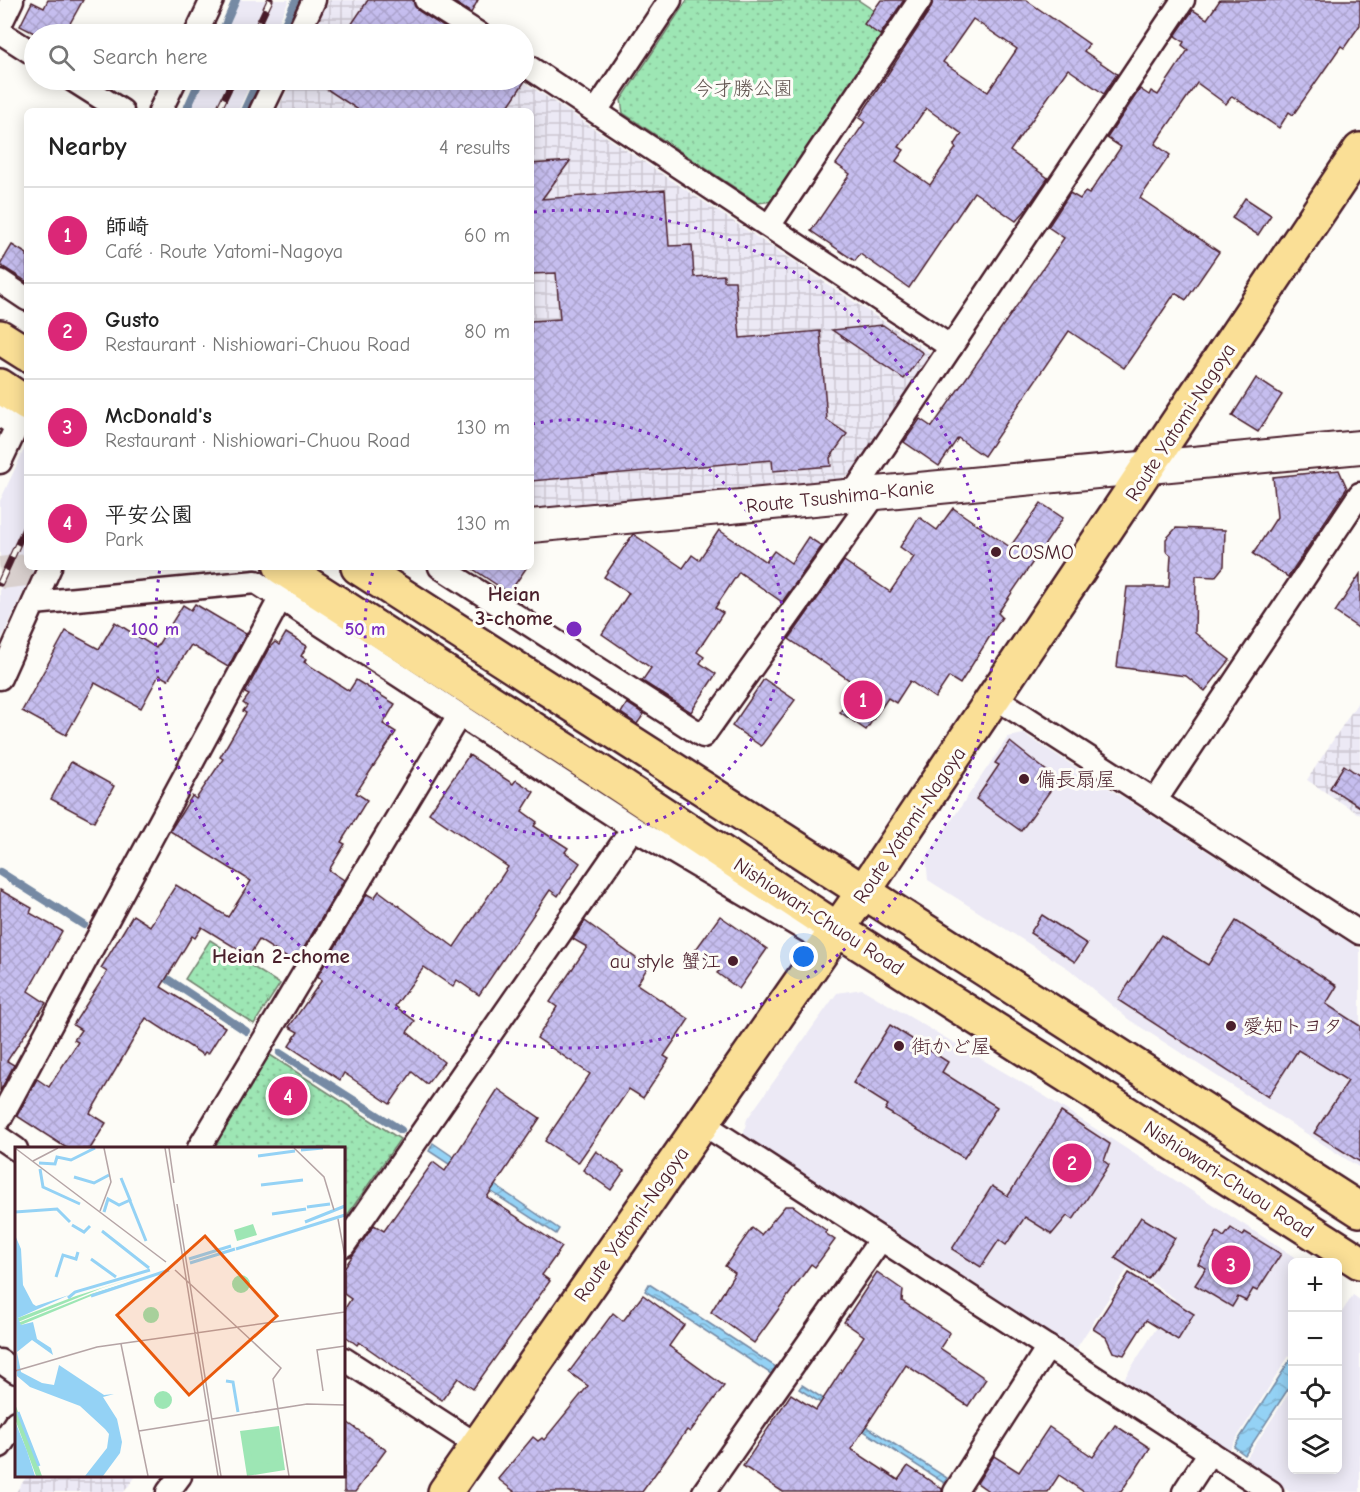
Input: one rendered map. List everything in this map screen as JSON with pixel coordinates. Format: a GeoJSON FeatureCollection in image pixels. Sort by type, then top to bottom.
{"type":"FeatureCollection","features":[{"type":"Feature","properties":{"kind":"main road","name":"Route Yatomi-Nagoya"},"geometry":{"type":"LineString","coordinates":[[445,1492],[996,698],[1360,150]]}},
{"type":"Feature","properties":{"kind":"main road"},"geometry":{"type":"LineString","coordinates":[[0,337],[24,352]]}},
{"type":"Feature","properties":{"kind":"main road"},"geometry":{"type":"LineString","coordinates":[[0,386],[24,402]]}},
{"type":"Feature","properties":{"kind":"main road","name":"Route Tsushima-Kanie"},"geometry":{"type":"LineString","coordinates":[[534,526],[1360,447]]}},
{"type":"Feature","properties":{"kind":"main road"},"geometry":{"type":"LineString","coordinates":[[363,570],[1360,1210]]}},
{"type":"Feature","properties":{"kind":"main road","name":"Nishiowari-Chuou Road"},"geometry":{"type":"LineString","coordinates":[[280,583],[600,772],[833,936],[1360,1262]]}},
{"type":"Feature","properties":{"kind":"street"},"geometry":{"type":"LineString","coordinates":[[0,25],[12,0]]}},
{"type":"Feature","properties":{"kind":"street"},"geometry":{"type":"LineString","coordinates":[[201,24],[212,0]]}},
{"type":"Feature","properties":{"kind":"street"},"geometry":{"type":"LineString","coordinates":[[303,24],[314,0]]}},
{"type":"Feature","properties":{"kind":"street"},"geometry":{"type":"LineString","coordinates":[[426,0],[463,24]]}},
{"type":"Feature","properties":{"kind":"street"},"geometry":{"type":"LineString","coordinates":[[596,111],[670,0]]}},
{"type":"Feature","properties":{"kind":"street"},"geometry":{"type":"LineString","coordinates":[[769,226],[920,0]]}},
{"type":"Feature","properties":{"kind":"street"},"geometry":{"type":"LineString","coordinates":[[445,570],[703,736],[864,494],[951,347],[1183,0]]}},
{"type":"Feature","properties":{"kind":"street"},"geometry":{"type":"LineString","coordinates":[[0,32],[24,48]]}},
{"type":"Feature","properties":{"kind":"street"},"geometry":{"type":"LineString","coordinates":[[534,71],[951,347]]}},
{"type":"Feature","properties":{"kind":"street"},"geometry":{"type":"LineString","coordinates":[[89,90],[117,108]]}},
{"type":"Feature","properties":{"kind":"street"},"geometry":{"type":"LineString","coordinates":[[161,108],[170,90]]}},
{"type":"Feature","properties":{"kind":"street"},"geometry":{"type":"LineString","coordinates":[[262,108],[271,90]]}},
{"type":"Feature","properties":{"kind":"street"},"geometry":{"type":"LineString","coordinates":[[0,281],[24,297]]}},
{"type":"Feature","properties":{"kind":"street"},"geometry":{"type":"LineString","coordinates":[[0,415],[17,426],[0,462]]}},
{"type":"Feature","properties":{"kind":"street"},"geometry":{"type":"LineString","coordinates":[[1155,801],[1360,494]]}},
{"type":"Feature","properties":{"kind":"street"},"geometry":{"type":"LineString","coordinates":[[0,678],[49,570]]}},
{"type":"Feature","properties":{"kind":"street"},"geometry":{"type":"LineString","coordinates":[[34,603],[256,582],[280,583],[459,715],[633,828],[833,936]]}},
{"type":"Feature","properties":{"kind":"street"},"geometry":{"type":"LineString","coordinates":[[0,1119],[280,583]]}},
{"type":"Feature","properties":{"kind":"street"},"geometry":{"type":"LineString","coordinates":[[996,698],[1360,933]]}},
{"type":"Feature","properties":{"kind":"street"},"geometry":{"type":"LineString","coordinates":[[200,1147],[459,715]]}},
{"type":"Feature","properties":{"kind":"street"},"geometry":{"type":"LineString","coordinates":[[345,1244],[633,828]]}},
{"type":"Feature","properties":{"kind":"street"},"geometry":{"type":"LineString","coordinates":[[702,1123],[1210,1452],[1247,1486],[1271,1492]]}},
{"type":"Feature","properties":{"kind":"street"},"geometry":{"type":"LineString","coordinates":[[0,1138],[15,1148]]}},
{"type":"Feature","properties":{"kind":"street"},"geometry":{"type":"LineString","coordinates":[[704,1492],[881,1239]]}},
{"type":"Feature","properties":{"kind":"street"},"geometry":{"type":"LineString","coordinates":[[955,1492],[1048,1347]]}},
{"type":"Feature","properties":{"kind":"street"},"geometry":{"type":"LineString","coordinates":[[345,1360],[477,1445]]}},
{"type":"Feature","properties":{"kind":"street"},"geometry":{"type":"LineString","coordinates":[[0,1361],[15,1371]]}},
{"type":"Feature","properties":{"kind":"street"},"geometry":{"type":"LineString","coordinates":[[0,1446],[15,1424]]}},
{"type":"Feature","properties":{"kind":"street"},"geometry":{"type":"LineString","coordinates":[[1184,1492],[1210,1452]]}},
{"type":"Feature","properties":{"kind":"street"},"geometry":{"type":"LineString","coordinates":[[168,1492],[179,1477]]}},
{"type":"Feature","properties":{"kind":"shaded area"},"geometry":{"type":"Polygon","coordinates":[[[240,0],[289,0],[278,24],[229,24],[240,0]]]}},
{"type":"Feature","properties":{"kind":"shaded area"},"geometry":{"type":"Polygon","coordinates":[[[329,0],[402,0],[439,24],[318,24],[329,0]]]}},
{"type":"Feature","properties":{"kind":"shaded area"},"geometry":{"type":"Polygon","coordinates":[[[534,89],[928,351],[930,361],[857,472],[828,484],[534,508],[534,108],[278,108],[287,90],[534,89]]]}},
{"type":"Feature","properties":{"kind":"shaded area"},"geometry":{"type":"Polygon","coordinates":[[[198,90],[247,90],[239,108],[190,108],[198,90]]]}},
{"type":"Feature","properties":{"kind":"shaded area"},"geometry":{"type":"Polygon","coordinates":[[[24,449],[24,570],[34,570],[0,642],[0,501],[24,449]]]}},
{"type":"Feature","properties":{"kind":"shaded area"},"geometry":{"type":"Polygon","coordinates":[[[1360,699],[1360,815],[1307,780],[1360,699]]]}},
{"type":"Feature","properties":{"kind":"shaded area"},"geometry":{"type":"Polygon","coordinates":[[[1024,734],[1360,949],[1360,1168],[1128,1019],[1069,969],[928,880],[926,858],[1008,737],[1024,734]]]}},
{"type":"Feature","properties":{"kind":"shaded area"},"geometry":{"type":"Polygon","coordinates":[[[862,989],[1043,1095],[1296,1258],[1288,1258],[1288,1357],[1228,1452],[1122,1382],[1175,1299],[1157,1286],[1128,1268],[1074,1352],[743,1136],[747,1119],[837,993],[862,989]]]}},
{"type":"Feature","properties":{"kind":"shaded area"},"geometry":{"type":"Polygon","coordinates":[[[1353,1295],[1360,1300],[1360,1492],[1290,1492],[1244,1462],[1288,1394],[1288,1474],[1342,1474],[1342,1312],[1353,1295]]]}},
{"type":"Feature","properties":{"kind":"shaded area"},"geometry":{"type":"Polygon","coordinates":[[[26,1477],[135,1477],[124,1492],[16,1492],[26,1477]]]}},
{"type":"Feature","properties":{"kind":"green space","name":"今才勝公園"},"geometry":{"type":"Polygon","coordinates":[[[687,0],[858,0],[891,22],[773,201],[758,203],[623,113],[621,100],[687,0]]]}},
{"type":"Feature","properties":{"kind":"green space"},"geometry":{"type":"Polygon","coordinates":[[[210,940],[280,984],[254,1024],[185,979],[210,940]]]}},
{"type":"Feature","properties":{"kind":"green space"},"geometry":{"type":"Polygon","coordinates":[[[267,1053],[400,1139],[345,1219],[345,1147],[211,1147],[267,1053]]]}},
{"type":"Feature","properties":{"kind":"water"},"geometry":{"type":"Polygon","coordinates":[[[433,1143],[559,1229],[556,1234],[429,1151],[433,1143]]]}},
{"type":"Feature","properties":{"kind":"water"},"geometry":{"type":"Polygon","coordinates":[[[649,1284],[776,1367],[771,1374],[645,1291],[649,1284]]]}},
{"type":"Feature","properties":{"kind":"water"},"geometry":{"type":"Polygon","coordinates":[[[1288,1363],[1288,1389],[1245,1455],[1234,1447],[1288,1363]]]}},
{"type":"Feature","properties":{"kind":"water"},"geometry":{"type":"Polygon","coordinates":[[[802,1385],[947,1478],[944,1483],[799,1389],[802,1385]]]}},
{"type":"Feature","properties":{"kind":"building"},"geometry":{"type":"Polygon","coordinates":[[[48,0],[83,0],[70,24],[24,24],[24,28],[20,26],[32,2],[44,8],[48,0]]]}},
{"type":"Feature","properties":{"kind":"building"},"geometry":{"type":"Polygon","coordinates":[[[368,0],[413,0],[419,11],[439,24],[352,24],[368,0]]]}},
{"type":"Feature","properties":{"kind":"building"},"geometry":{"type":"Polygon","coordinates":[[[451,0],[478,0],[471,13],[451,0]]]}},
{"type":"Feature","properties":{"kind":"building"},"geometry":{"type":"Polygon","coordinates":[[[881,0],[904,0],[880,35],[864,24],[881,0]]]}},
{"type":"Feature","properties":{"kind":"building"},"geometry":{"type":"Polygon","coordinates":[[[933,0],[1026,0],[1089,44],[1084,51],[1117,74],[1104,94],[1068,69],[1010,151],[1048,178],[1025,211],[1016,221],[974,192],[909,288],[860,254],[855,261],[811,231],[850,174],[836,164],[865,122],[859,118],[931,8],[933,0]],[[973,19],[943,62],[988,92],[1017,49],[973,19]],[[926,108],[899,147],[904,150],[896,161],[930,185],[956,148],[954,146],[962,134],[926,108]]]}},
{"type":"Feature","properties":{"kind":"building"},"geometry":{"type":"Polygon","coordinates":[[[1220,0],[1360,0],[1360,25],[1344,48],[1341,46],[1293,115],[1289,112],[1279,128],[1232,96],[1226,104],[1197,83],[1155,144],[1170,155],[1140,198],[1219,252],[1186,300],[1175,293],[1124,368],[1069,331],[984,456],[958,438],[939,466],[904,442],[920,419],[932,427],[1064,238],[1048,227],[1070,193],[1080,199],[1085,192],[1089,194],[1121,147],[1107,138],[1140,89],[1149,95],[1151,91],[1158,95],[1188,50],[1182,45],[1184,42],[1175,36],[1193,10],[1207,19],[1220,0]]]}},
{"type":"Feature","properties":{"kind":"building"},"geometry":{"type":"Polygon","coordinates":[[[328,90],[519,90],[507,108],[355,108],[328,90]]]}},
{"type":"Feature","properties":{"kind":"building"},"geometry":{"type":"Polygon","coordinates":[[[570,161],[542,199],[665,190],[669,246],[692,245],[694,277],[724,275],[724,281],[735,281],[740,338],[820,331],[827,420],[847,434],[830,458],[831,466],[773,471],[772,460],[534,481],[534,321],[560,319],[556,273],[534,274],[534,164],[570,161]]]}},
{"type":"Feature","properties":{"kind":"building"},"geometry":{"type":"Polygon","coordinates":[[[1245,198],[1271,215],[1258,235],[1232,218],[1245,198]]]}},
{"type":"Feature","properties":{"kind":"building"},"geometry":{"type":"Polygon","coordinates":[[[12,245],[24,252],[24,280],[0,265],[12,245]]]}},
{"type":"Feature","properties":{"kind":"building"},"geometry":{"type":"Polygon","coordinates":[[[883,325],[923,353],[904,379],[832,330],[883,325]]]}},
{"type":"Feature","properties":{"kind":"building"},"geometry":{"type":"Polygon","coordinates":[[[1256,378],[1282,395],[1258,432],[1232,416],[1256,378]]]}},
{"type":"Feature","properties":{"kind":"building"},"geometry":{"type":"Polygon","coordinates":[[[1339,470],[1347,488],[1288,577],[1253,554],[1277,517],[1273,477],[1339,470]]]}},
{"type":"Feature","properties":{"kind":"building"},"geometry":{"type":"Polygon","coordinates":[[[1041,503],[1063,518],[998,613],[1002,617],[960,684],[949,677],[935,698],[910,681],[896,703],[888,698],[866,730],[840,712],[858,686],[789,639],[844,561],[890,592],[914,557],[900,547],[919,517],[937,530],[953,508],[1010,547],[1041,503]]]}},
{"type":"Feature","properties":{"kind":"building"},"geometry":{"type":"Polygon","coordinates":[[[1176,528],[1225,530],[1224,566],[1215,577],[1196,576],[1195,633],[1230,660],[1205,691],[1186,676],[1117,667],[1127,587],[1169,587],[1171,555],[1166,551],[1166,539],[1176,528]]]}},
{"type":"Feature","properties":{"kind":"building"},"geometry":{"type":"Polygon","coordinates":[[[719,530],[766,562],[774,551],[791,563],[808,537],[822,546],[782,602],[739,572],[715,608],[723,613],[697,652],[704,657],[700,663],[716,674],[691,712],[642,681],[651,668],[602,634],[629,593],[604,577],[633,534],[683,568],[692,555],[699,560],[719,530]]]}},
{"type":"Feature","properties":{"kind":"building"},"geometry":{"type":"Polygon","coordinates":[[[474,570],[525,570],[509,593],[474,570]]]}},
{"type":"Feature","properties":{"kind":"building"},"geometry":{"type":"Polygon","coordinates":[[[1360,574],[1360,629],[1335,612],[1360,574]]]}},
{"type":"Feature","properties":{"kind":"building"},"geometry":{"type":"Polygon","coordinates":[[[195,604],[246,634],[228,667],[191,645],[168,680],[159,675],[141,708],[95,683],[66,735],[22,711],[66,631],[99,649],[115,622],[156,648],[183,605],[191,610],[195,604]]]}},
{"type":"Feature","properties":{"kind":"building"},"geometry":{"type":"Polygon","coordinates":[[[286,633],[307,646],[301,656],[306,659],[304,662],[349,691],[356,680],[395,704],[383,724],[396,732],[356,793],[367,800],[341,842],[345,844],[329,870],[344,880],[295,963],[259,940],[249,956],[202,927],[195,938],[192,936],[161,987],[225,1027],[208,1054],[205,1052],[203,1055],[146,1018],[90,1113],[106,1123],[91,1147],[65,1147],[17,1116],[37,1079],[49,1087],[78,1042],[74,1040],[81,1030],[73,1025],[107,972],[101,968],[133,915],[150,926],[176,885],[228,917],[251,881],[170,831],[192,796],[196,799],[223,759],[220,757],[246,713],[243,711],[247,706],[243,703],[249,695],[245,693],[269,648],[275,642],[279,645],[286,633]]]}},
{"type":"Feature","properties":{"kind":"building"},"geometry":{"type":"Polygon","coordinates":[[[764,679],[795,700],[761,746],[732,726],[764,679]]]}},
{"type":"Feature","properties":{"kind":"building"},"geometry":{"type":"Polygon","coordinates":[[[627,703],[644,714],[637,724],[621,713],[627,703]]]}},
{"type":"Feature","properties":{"kind":"building"},"geometry":{"type":"Polygon","coordinates":[[[1010,742],[1058,780],[1021,831],[976,799],[999,765],[995,763],[1010,742]]]}},
{"type":"Feature","properties":{"kind":"building"},"geometry":{"type":"Polygon","coordinates":[[[469,755],[513,784],[516,780],[534,792],[522,811],[537,822],[534,826],[568,848],[565,852],[580,863],[558,896],[550,890],[479,995],[457,980],[453,987],[424,967],[395,1006],[415,1021],[407,1032],[444,1062],[427,1084],[412,1072],[390,1104],[344,1073],[340,1080],[289,1046],[298,1032],[289,1027],[322,980],[317,977],[367,894],[374,898],[379,891],[454,947],[508,867],[429,813],[469,755]]]}},
{"type":"Feature","properties":{"kind":"building"},"geometry":{"type":"Polygon","coordinates":[[[71,762],[114,786],[94,822],[51,799],[71,762]]]}},
{"type":"Feature","properties":{"kind":"building"},"geometry":{"type":"Polygon","coordinates":[[[1344,765],[1360,776],[1360,807],[1330,788],[1344,765]]]}},
{"type":"Feature","properties":{"kind":"building"},"geometry":{"type":"Polygon","coordinates":[[[0,890],[32,908],[30,913],[62,931],[28,991],[46,1003],[7,1061],[14,1065],[0,1091],[0,890]]]}},
{"type":"Feature","properties":{"kind":"building"},"geometry":{"type":"Polygon","coordinates":[[[1042,915],[1087,944],[1075,962],[1030,933],[1042,915]]]}},
{"type":"Feature","properties":{"kind":"building","name":"au style 蟹江"},"geometry":{"type":"Polygon","coordinates":[[[720,916],[767,949],[739,989],[717,973],[720,970],[694,952],[720,916]]]}},
{"type":"Feature","properties":{"kind":"building"},"geometry":{"type":"Polygon","coordinates":[[[585,921],[648,967],[637,984],[689,1019],[664,1056],[669,1059],[643,1098],[629,1089],[578,1163],[545,1141],[590,1074],[537,1038],[557,1007],[550,1002],[587,947],[573,939],[585,921]]]}},
{"type":"Feature","properties":{"kind":"building"},"geometry":{"type":"Polygon","coordinates":[[[1236,921],[1337,986],[1326,1004],[1360,1026],[1360,1162],[1314,1133],[1348,1081],[1298,1050],[1268,1097],[1118,1000],[1161,935],[1208,965],[1236,921]]]}},
{"type":"Feature","properties":{"kind":"building"},"geometry":{"type":"Polygon","coordinates":[[[890,1025],[948,1062],[942,1072],[997,1107],[964,1158],[885,1110],[888,1105],[853,1083],[890,1025]]]}},
{"type":"Feature","properties":{"kind":"building"},"geometry":{"type":"Polygon","coordinates":[[[498,1089],[540,1118],[487,1197],[562,1247],[542,1275],[550,1281],[473,1389],[458,1378],[442,1400],[359,1342],[357,1345],[345,1336],[345,1308],[351,1299],[345,1295],[345,1267],[374,1225],[384,1231],[433,1162],[445,1171],[498,1089]]]}},
{"type":"Feature","properties":{"kind":"building"},"geometry":{"type":"Polygon","coordinates":[[[1061,1112],[1110,1144],[1104,1161],[1109,1165],[1073,1220],[1067,1216],[1052,1234],[1025,1217],[1006,1245],[999,1240],[981,1267],[952,1249],[992,1186],[1008,1196],[1061,1112]]]}},
{"type":"Feature","properties":{"kind":"building"},"geometry":{"type":"Polygon","coordinates":[[[596,1151],[624,1171],[611,1190],[583,1170],[596,1151]]]}},
{"type":"Feature","properties":{"kind":"building"},"geometry":{"type":"Polygon","coordinates":[[[785,1206],[793,1206],[827,1231],[825,1233],[835,1240],[815,1267],[811,1264],[754,1343],[711,1312],[735,1273],[725,1266],[752,1228],[761,1235],[785,1206]]]}},
{"type":"Feature","properties":{"kind":"building"},"geometry":{"type":"Polygon","coordinates":[[[1141,1217],[1175,1238],[1148,1279],[1115,1258],[1141,1217]]]}},
{"type":"Feature","properties":{"kind":"building"},"geometry":{"type":"Polygon","coordinates":[[[1231,1228],[1243,1236],[1245,1232],[1281,1254],[1257,1291],[1253,1289],[1246,1301],[1238,1297],[1232,1307],[1195,1285],[1206,1268],[1198,1264],[1217,1232],[1224,1237],[1231,1228]]]}},
{"type":"Feature","properties":{"kind":"building"},"geometry":{"type":"Polygon","coordinates":[[[877,1272],[903,1290],[902,1301],[950,1333],[940,1348],[986,1379],[968,1406],[906,1365],[851,1449],[898,1480],[908,1466],[942,1489],[942,1492],[783,1492],[743,1466],[791,1394],[816,1410],[864,1336],[844,1322],[877,1272]]]}},
{"type":"Feature","properties":{"kind":"building"},"geometry":{"type":"Polygon","coordinates":[[[1129,1273],[1194,1314],[1178,1340],[1146,1320],[1124,1355],[1113,1352],[1106,1337],[1093,1329],[1129,1273]]]}},
{"type":"Feature","properties":{"kind":"building"},"geometry":{"type":"Polygon","coordinates":[[[643,1295],[684,1325],[669,1346],[724,1386],[690,1432],[687,1430],[642,1492],[515,1492],[498,1479],[533,1437],[538,1441],[542,1438],[544,1440],[588,1386],[569,1372],[613,1313],[623,1321],[643,1295]]]}},
{"type":"Feature","properties":{"kind":"building"},"geometry":{"type":"Polygon","coordinates":[[[345,1421],[386,1450],[355,1492],[344,1492],[345,1421]]]}},
{"type":"Feature","properties":{"kind":"building"},"geometry":{"type":"Polygon","coordinates":[[[1115,1425],[1150,1448],[1121,1492],[1084,1492],[1059,1475],[1048,1492],[990,1492],[977,1483],[994,1456],[1019,1472],[1049,1427],[1093,1457],[1115,1425]]]}},
{"type":"Feature","properties":{"kind":"waterway"},"geometry":{"type":"LineString","coordinates":[[225,24],[236,0]]}},
{"type":"Feature","properties":{"kind":"waterway"},"geometry":{"type":"LineString","coordinates":[[285,24],[296,0]]}},
{"type":"Feature","properties":{"kind":"waterway"},"geometry":{"type":"LineString","coordinates":[[187,108],[195,90]]}},
{"type":"Feature","properties":{"kind":"waterway"},"geometry":{"type":"LineString","coordinates":[[245,108],[253,90]]}},
{"type":"Feature","properties":{"kind":"waterway"},"geometry":{"type":"LineString","coordinates":[[0,872],[84,925]]}},
{"type":"Feature","properties":{"kind":"waterway"},"geometry":{"type":"LineString","coordinates":[[157,972],[246,1031]]}},
{"type":"Feature","properties":{"kind":"waterway"},"geometry":{"type":"LineString","coordinates":[[280,1053],[401,1130]]}},
{"type":"Feature","properties":{"kind":"tunnel"},"geometry":{"type":"LineString","coordinates":[[0,573],[26,570]]}},
{"type":"Feature","properties":{"kind":"railway"},"geometry":{"type":"LineString","coordinates":[[259,24],[270,0]]}},
{"type":"Feature","properties":{"kind":"railway"},"geometry":{"type":"LineString","coordinates":[[219,108],[228,90]]}},
{"type":"Feature","properties":{"kind":"railway"},"geometry":{"type":"LineString","coordinates":[[0,583],[24,531]]}},
{"type":"Feature","properties":{"kind":"place","name":"COSMO"},"geometry":{"type":"Point","coordinates":[996,552]}},
{"type":"Feature","properties":{"kind":"place","name":"師崎"},"geometry":{"type":"Point","coordinates":[863,700]}},
{"type":"Feature","properties":{"kind":"place","name":"備長扇屋"},"geometry":{"type":"Point","coordinates":[1024,779]}},
{"type":"Feature","properties":{"kind":"place","name":"au style 蟹江"},"geometry":{"type":"Point","coordinates":[733,961]}},
{"type":"Feature","properties":{"kind":"place","name":"愛知トヨタ"},"geometry":{"type":"Point","coordinates":[1231,1026]}},
{"type":"Feature","properties":{"kind":"place","name":"街かど屋"},"geometry":{"type":"Point","coordinates":[899,1046]}},
{"type":"Feature","properties":{"kind":"place","name":"平安公園"},"geometry":{"type":"Point","coordinates":[288,1096]}},
{"type":"Feature","properties":{"kind":"place","name":"Gusto"},"geometry":{"type":"Point","coordinates":[1072,1163]}},
{"type":"Feature","properties":{"kind":"place","name":"McDonald's"},"geometry":{"type":"Point","coordinates":[1231,1265]}},
{"type":"Feature","properties":{"kind":"district","name":"Heian 3-chome"},"geometry":{"type":"Point","coordinates":[514,606]}},
{"type":"Feature","properties":{"kind":"district","name":"Heian 2-chome"},"geometry":{"type":"Point","coordinates":[281,956]}}]}
